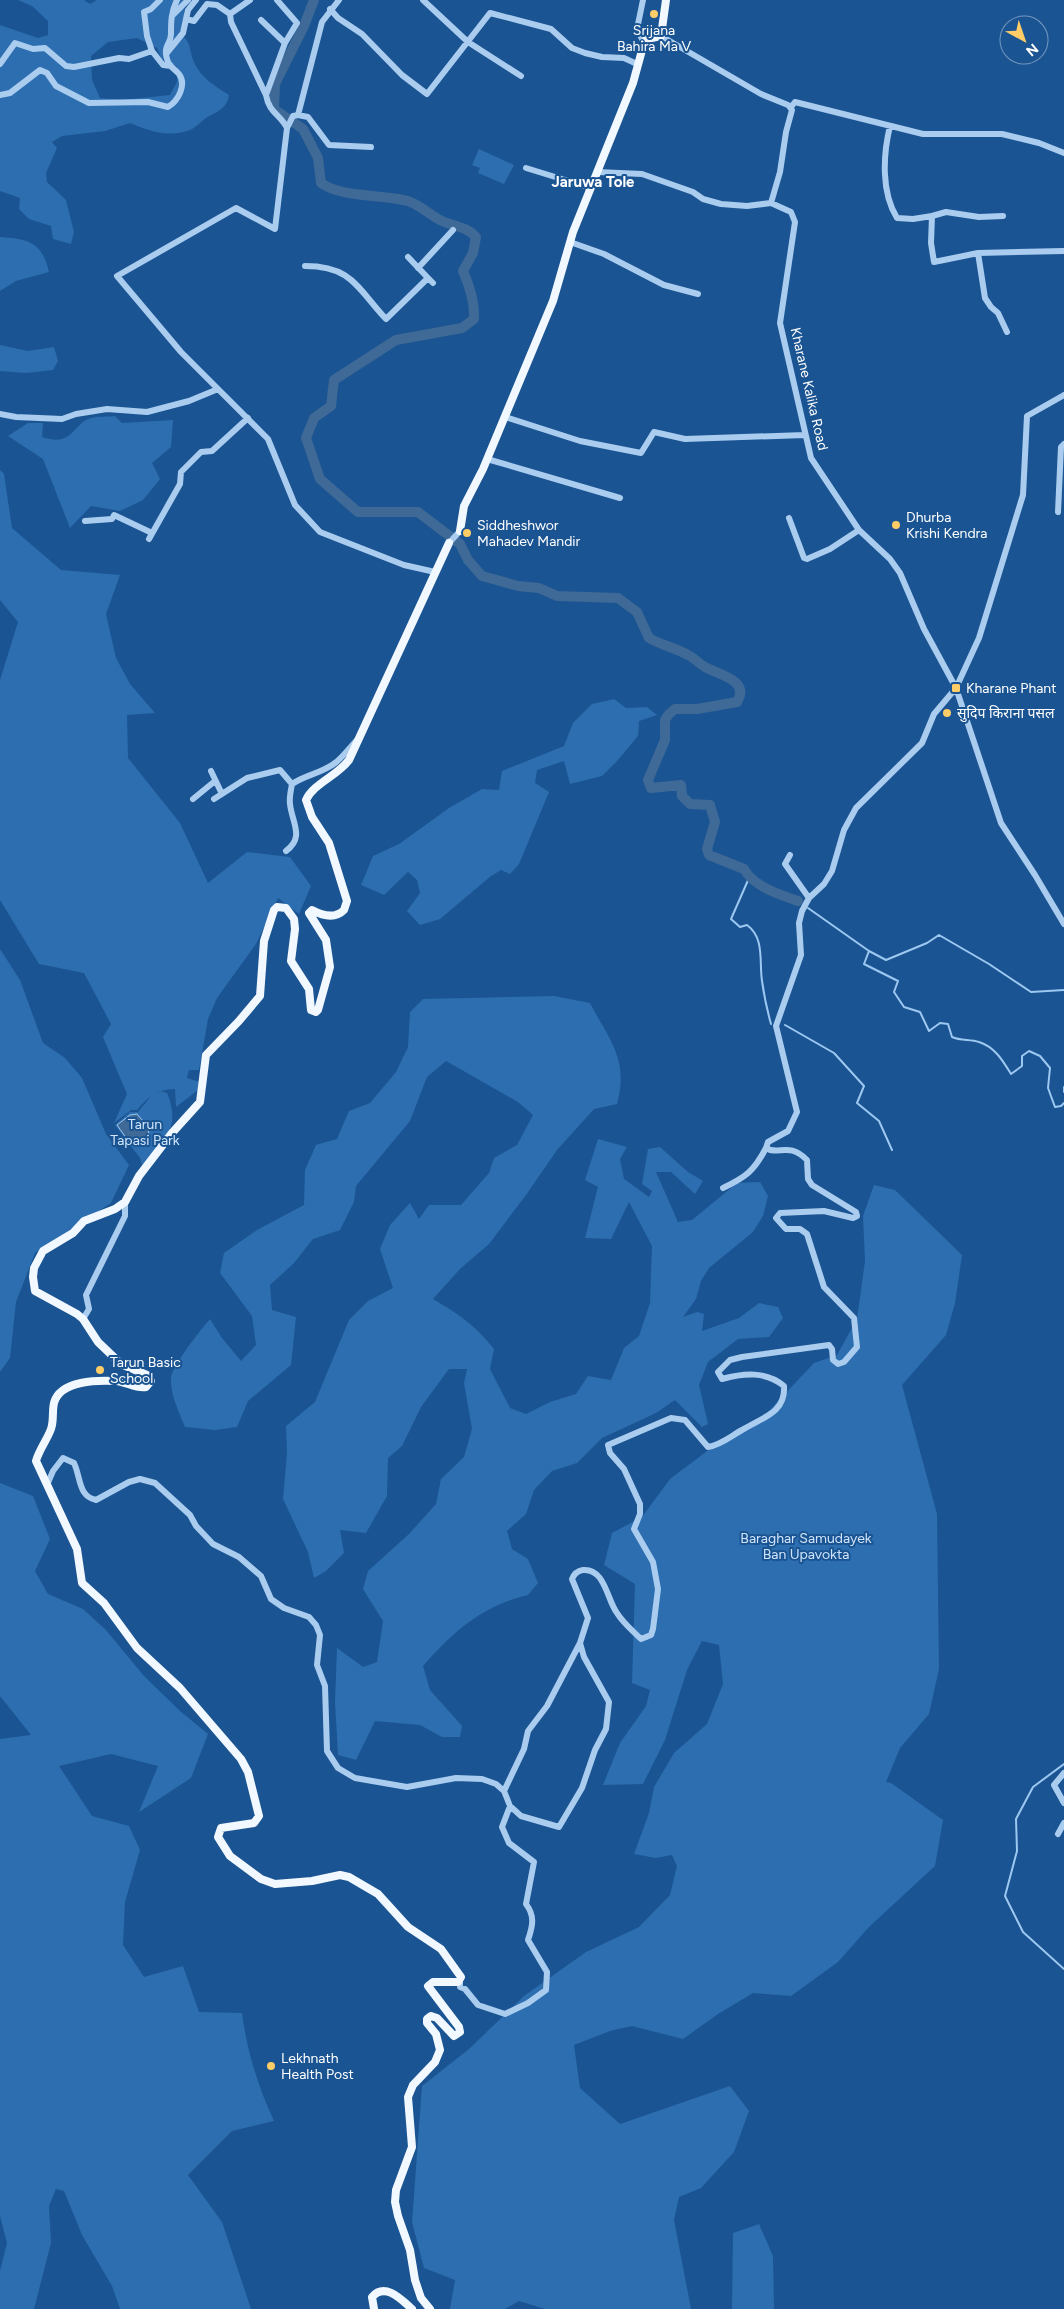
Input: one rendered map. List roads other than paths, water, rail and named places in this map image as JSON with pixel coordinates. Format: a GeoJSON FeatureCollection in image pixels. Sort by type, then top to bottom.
{"type":"FeatureCollection","features":[{"type":"Feature","properties":{"kind":"main road"},"geometry":{"type":"LineString","coordinates":[[460,531],[464,506],[487,459],[553,301],[570,242],[633,83],[644,43],[647,39],[661,36],[666,0]]}},
{"type":"Feature","properties":{"kind":"main road"},"geometry":{"type":"LineString","coordinates":[[430,2309],[421,2298],[414,2280],[410,2250],[398,2216],[396,2190],[412,2147],[408,2097],[413,2085],[435,2062],[440,2050],[436,2034],[427,2023],[427,2019],[432,2016],[437,2018],[454,2036],[460,2032],[459,2027],[428,1986],[432,1982],[460,1981],[461,1977],[441,1949],[408,1927],[378,1894],[349,1877],[334,1876],[312,1881],[275,1884],[261,1878],[230,1856],[218,1837],[221,1828],[254,1823],[260,1816],[248,1772],[234,1750],[180,1688],[137,1648],[104,1603],[82,1583],[77,1549],[36,1461],[50,1431],[55,1400],[59,1395],[79,1383],[117,1381],[141,1388],[146,1387],[151,1381],[144,1373],[122,1364],[98,1342],[83,1319],[55,1300],[35,1291],[33,1277],[34,1268],[48,1247],[73,1233],[84,1221],[126,1202],[139,1176],[172,1133],[200,1102],[206,1055],[240,1021],[260,996],[264,941],[274,910],[277,907],[286,908],[294,919],[295,929],[291,960],[309,989],[311,1010],[316,1012],[318,1010],[330,967],[326,940],[309,913],[312,910],[321,915],[334,916],[344,910],[347,901],[329,843],[312,817],[306,800],[309,794],[341,771],[349,760],[449,543]]}},
{"type":"Feature","properties":{"kind":"main road"},"geometry":{"type":"LineString","coordinates":[[374,2309],[372,2297],[377,2292],[382,2291],[396,2294],[412,2309]]}},
{"type":"Feature","properties":{"kind":"street"},"geometry":{"type":"LineString","coordinates":[[160,0],[143,14],[152,51],[163,65],[171,66]]}},
{"type":"Feature","properties":{"kind":"street"},"geometry":{"type":"LineString","coordinates":[[0,95],[10,93],[40,70],[47,73],[56,86],[89,104],[148,102],[168,107],[179,95],[183,84],[180,75],[167,62],[165,48],[171,36],[170,24],[177,0]]}},
{"type":"Feature","properties":{"kind":"street"},"geometry":{"type":"LineString","coordinates":[[172,17],[188,0]]}},
{"type":"Feature","properties":{"kind":"street"},"geometry":{"type":"LineString","coordinates":[[166,54],[183,33],[188,10],[196,0]]}},
{"type":"Feature","properties":{"kind":"street"},"geometry":{"type":"LineString","coordinates":[[230,14],[250,0]]}},
{"type":"Feature","properties":{"kind":"street"},"geometry":{"type":"LineString","coordinates":[[266,95],[285,43],[297,23],[277,0]]}},
{"type":"Feature","properties":{"kind":"street"},"geometry":{"type":"LineString","coordinates":[[338,0],[322,22],[296,115],[287,128],[275,229],[236,208],[117,276],[181,352],[268,439],[296,505],[320,532],[404,565],[435,572]]}},
{"type":"Feature","properties":{"kind":"street"},"geometry":{"type":"LineString","coordinates":[[423,0],[468,42],[521,76]]}},
{"type":"Feature","properties":{"kind":"street"},"geometry":{"type":"LineString","coordinates":[[643,0],[637,29],[644,43]]}},
{"type":"Feature","properties":{"kind":"street"},"geometry":{"type":"LineString","coordinates":[[186,19],[194,21],[207,4],[217,5],[230,14],[242,46],[266,95],[268,107],[284,122],[287,128]]}},
{"type":"Feature","properties":{"kind":"street"},"geometry":{"type":"LineString","coordinates":[[330,9],[338,18],[362,34],[402,76],[427,94],[490,13],[551,29],[572,48],[585,53],[624,58],[637,64]]}},
{"type":"Feature","properties":{"kind":"street"},"geometry":{"type":"LineString","coordinates":[[261,20],[285,43]]}},
{"type":"Feature","properties":{"kind":"street"},"geometry":{"type":"LineString","coordinates":[[661,36],[761,94],[791,107]]}},
{"type":"Feature","properties":{"kind":"street"},"geometry":{"type":"LineString","coordinates":[[0,64],[15,42],[33,49],[45,48],[62,63],[74,67],[119,58],[129,59],[152,51]]}},
{"type":"Feature","properties":{"kind":"street"},"geometry":{"type":"LineString","coordinates":[[597,172],[642,174],[693,192],[703,200],[721,204],[747,206],[772,203],[780,172],[791,107],[795,102],[923,134],[1002,134],[1039,143],[1064,153]]}},
{"type":"Feature","properties":{"kind":"street"},"geometry":{"type":"LineString","coordinates":[[296,115],[308,117],[329,145],[371,147]]}},
{"type":"Feature","properties":{"kind":"street"},"geometry":{"type":"LineString","coordinates":[[890,126],[884,160],[891,208],[898,218],[913,219],[946,212],[979,217],[1003,216]]}},
{"type":"Feature","properties":{"kind":"street"},"geometry":{"type":"LineString","coordinates":[[526,168],[591,188]]}},
{"type":"Feature","properties":{"kind":"street","name":"Kharane Kalika Road"},"geometry":{"type":"LineString","coordinates":[[772,203],[792,212],[794,216],[780,323],[805,435],[816,466],[859,530],[896,566],[924,629],[956,688],[1001,823],[1064,924]]}},
{"type":"Feature","properties":{"kind":"street"},"geometry":{"type":"LineString","coordinates":[[932,216],[931,243],[934,262],[978,253],[1064,251]]}},
{"type":"Feature","properties":{"kind":"street"},"geometry":{"type":"LineString","coordinates":[[418,268],[453,230]]}},
{"type":"Feature","properties":{"kind":"street"},"geometry":{"type":"LineString","coordinates":[[570,242],[604,254],[664,285],[698,294]]}},
{"type":"Feature","properties":{"kind":"street"},"geometry":{"type":"LineString","coordinates":[[978,253],[985,298],[998,313],[1007,332]]}},
{"type":"Feature","properties":{"kind":"street"},"geometry":{"type":"LineString","coordinates":[[305,266],[326,266],[340,271],[354,282],[386,318],[431,280],[408,257]]}},
{"type":"Feature","properties":{"kind":"street"},"geometry":{"type":"LineString","coordinates":[[0,414],[62,420],[76,414],[107,409],[147,412],[189,401],[218,389]]}},
{"type":"Feature","properties":{"kind":"street"},"geometry":{"type":"LineString","coordinates":[[723,1188],[744,1179],[750,1173],[768,1142],[788,1132],[797,1112],[776,1026],[800,959],[799,923],[802,911],[808,898],[824,884],[832,871],[844,830],[856,808],[899,764],[912,755],[922,743],[934,714],[956,688],[979,638],[1021,503],[1027,416],[1064,395]]}},
{"type":"Feature","properties":{"kind":"street"},"geometry":{"type":"LineString","coordinates":[[505,417],[580,441],[641,452],[654,432],[686,439],[805,435]]}},
{"type":"Feature","properties":{"kind":"street"},"geometry":{"type":"LineString","coordinates":[[85,520],[112,519],[114,516],[151,536],[180,484],[181,472],[201,452],[212,450],[248,418]]}},
{"type":"Feature","properties":{"kind":"street"},"geometry":{"type":"LineString","coordinates":[[1058,512],[1061,447],[1064,444]]}},
{"type":"Feature","properties":{"kind":"street"},"geometry":{"type":"LineString","coordinates":[[487,459],[620,498]]}},
{"type":"Feature","properties":{"kind":"street"},"geometry":{"type":"LineString","coordinates":[[790,518],[804,558],[807,559],[830,549],[859,530]]}},
{"type":"Feature","properties":{"kind":"street"},"geometry":{"type":"LineString","coordinates":[[449,543],[460,531]]}},
{"type":"Feature","properties":{"kind":"street"},"geometry":{"type":"LineString","coordinates":[[292,784],[303,776],[320,771],[334,763],[360,737]]}},
{"type":"Feature","properties":{"kind":"street"},"geometry":{"type":"LineString","coordinates":[[214,799],[247,778],[280,770],[292,784],[290,804],[298,832],[293,846],[286,851]]}},
{"type":"Feature","properties":{"kind":"street"},"geometry":{"type":"LineString","coordinates":[[211,771],[222,794]]}},
{"type":"Feature","properties":{"kind":"street"},"geometry":{"type":"LineString","coordinates":[[193,799],[216,780]]}},
{"type":"Feature","properties":{"kind":"street"},"geometry":{"type":"LineString","coordinates":[[790,855],[785,864],[808,898]]}},
{"type":"Feature","properties":{"kind":"street"},"geometry":{"type":"LineString","coordinates":[[504,1791],[524,1749],[528,1731],[547,1706],[580,1642],[588,1618],[572,1579],[574,1574],[587,1570],[598,1576],[617,1614],[641,1639],[651,1635],[653,1629],[658,1589],[653,1562],[634,1530],[640,1514],[640,1504],[624,1469],[610,1453],[608,1445],[671,1418],[685,1420],[708,1447],[717,1446],[750,1425],[768,1417],[780,1405],[785,1395],[784,1386],[776,1379],[764,1375],[740,1374],[722,1379],[718,1372],[723,1365],[742,1357],[828,1345],[832,1349],[833,1360],[838,1364],[844,1362],[857,1347],[854,1318],[824,1288],[807,1234],[800,1229],[786,1229],[776,1218],[780,1213],[814,1210],[853,1218],[856,1218],[857,1214],[812,1185],[808,1179],[808,1160],[800,1153],[790,1148],[772,1151],[766,1148]]}},
{"type":"Feature","properties":{"kind":"street"},"geometry":{"type":"LineString","coordinates":[[83,1319],[89,1309],[86,1295],[125,1216],[126,1202]]}},
{"type":"Feature","properties":{"kind":"street"},"geometry":{"type":"LineString","coordinates":[[47,1485],[53,1471],[63,1458],[74,1463],[83,1493],[88,1498],[96,1500],[129,1482],[140,1479],[155,1484],[190,1515],[196,1526],[213,1544],[239,1557],[261,1576],[271,1599],[284,1608],[309,1617],[316,1624],[320,1635],[317,1665],[325,1686],[326,1751],[338,1768],[355,1778],[407,1787],[456,1778],[482,1779],[496,1784],[504,1791],[510,1806],[521,1816],[560,1827],[582,1788],[595,1750],[606,1728],[609,1702],[588,1665],[580,1642]]}},
{"type":"Feature","properties":{"kind":"street"},"geometry":{"type":"LineString","coordinates":[[1064,1772],[1054,1785],[1064,1803]]}},
{"type":"Feature","properties":{"kind":"street"},"geometry":{"type":"LineString","coordinates":[[460,1981],[460,1987],[465,1989],[478,2005],[505,2014],[528,2003],[546,1990],[547,1972],[528,1940],[533,1913],[526,1904],[534,1862],[509,1843],[502,1827],[510,1806]]}},
{"type":"Feature","properties":{"kind":"street"},"geometry":{"type":"LineString","coordinates":[[1058,1834],[1064,1824]]}},
{"type":"Feature","properties":{"kind":"waterway"},"geometry":{"type":"LineString","coordinates":[[314,0],[304,26],[275,84],[274,109],[303,129],[318,158],[321,183],[340,191],[408,201],[442,221],[460,227],[476,237],[473,253],[463,271],[472,295],[474,319],[462,328],[396,340],[334,380],[331,406],[314,418],[306,438],[320,479],[358,512],[418,512],[460,544],[468,560],[482,576],[518,586],[539,588],[557,596],[618,598],[637,612],[649,638],[693,658],[704,667],[726,676],[737,684],[740,689],[737,702],[697,709],[675,709],[669,714],[665,720],[665,740],[648,780],[651,788],[681,785],[682,796],[690,804],[710,805],[715,822],[707,849],[709,855],[744,869],[760,885],[775,893],[798,901]]}},
{"type":"Feature","properties":{"kind":"waterway"},"geometry":{"type":"LineString","coordinates":[[749,878],[731,919],[740,927],[747,925],[757,937],[761,974],[771,1024]]}},
{"type":"Feature","properties":{"kind":"waterway"},"geometry":{"type":"LineString","coordinates":[[808,908],[869,951],[864,964],[898,981],[894,992],[904,1007],[920,1012],[929,1031],[940,1023],[948,1024],[952,1037],[979,1042],[990,1047],[1011,1074],[1022,1066],[1022,1056],[1029,1051],[1040,1056],[1050,1068],[1048,1088],[1055,1107],[1061,1106],[1064,1103]]}},
{"type":"Feature","properties":{"kind":"waterway"},"geometry":{"type":"LineString","coordinates":[[869,951],[886,960],[927,943],[939,935],[989,964],[1031,992],[1064,990]]}},
{"type":"Feature","properties":{"kind":"waterway"},"geometry":{"type":"LineString","coordinates":[[785,1025],[834,1053],[864,1086],[857,1103],[879,1121],[892,1150]]}},
{"type":"Feature","properties":{"kind":"waterway"},"geometry":{"type":"LineString","coordinates":[[1064,1087],[1064,1092]]}},
{"type":"Feature","properties":{"kind":"waterway"},"geometry":{"type":"LineString","coordinates":[[1064,1764],[1033,1787],[1016,1819],[1017,1851],[1005,1896],[1023,1932],[1064,1969]]}},
{"type":"Feature","properties":{"kind":"place","name":"Srijana Bahira Ma V"},"geometry":{"type":"Point","coordinates":[654,14]}},
{"type":"Feature","properties":{"kind":"place","name":"Dhurba Krishi Kendra"},"geometry":{"type":"Point","coordinates":[896,525]}},
{"type":"Feature","properties":{"kind":"place","name":"Siddheshwor Mahadev Mandir"},"geometry":{"type":"Point","coordinates":[467,533]}},
{"type":"Feature","properties":{"kind":"place","name":"Kharane Phant"},"geometry":{"type":"Point","coordinates":[956,688]}},
{"type":"Feature","properties":{"kind":"place","name":"सुदिप किराना पसल"},"geometry":{"type":"Point","coordinates":[947,713]}},
{"type":"Feature","properties":{"kind":"place","name":"Tarun Basic School"},"geometry":{"type":"Point","coordinates":[100,1370]}},
{"type":"Feature","properties":{"kind":"place","name":"Lekhnath Health Post"},"geometry":{"type":"Point","coordinates":[271,2066]}},
{"type":"Feature","properties":{"kind":"district","name":"Jaruwa Tole"},"geometry":{"type":"Point","coordinates":[593,182]}},
{"type":"Feature","properties":{"kind":"park label","name":"Tarun Tapasi Park"},"geometry":{"type":"Point","coordinates":[145,1132]}},
{"type":"Feature","properties":{"kind":"park label","name":"Baraghar Samudayek Ban Upavokta"},"geometry":{"type":"Point","coordinates":[806,1546]}}]}
